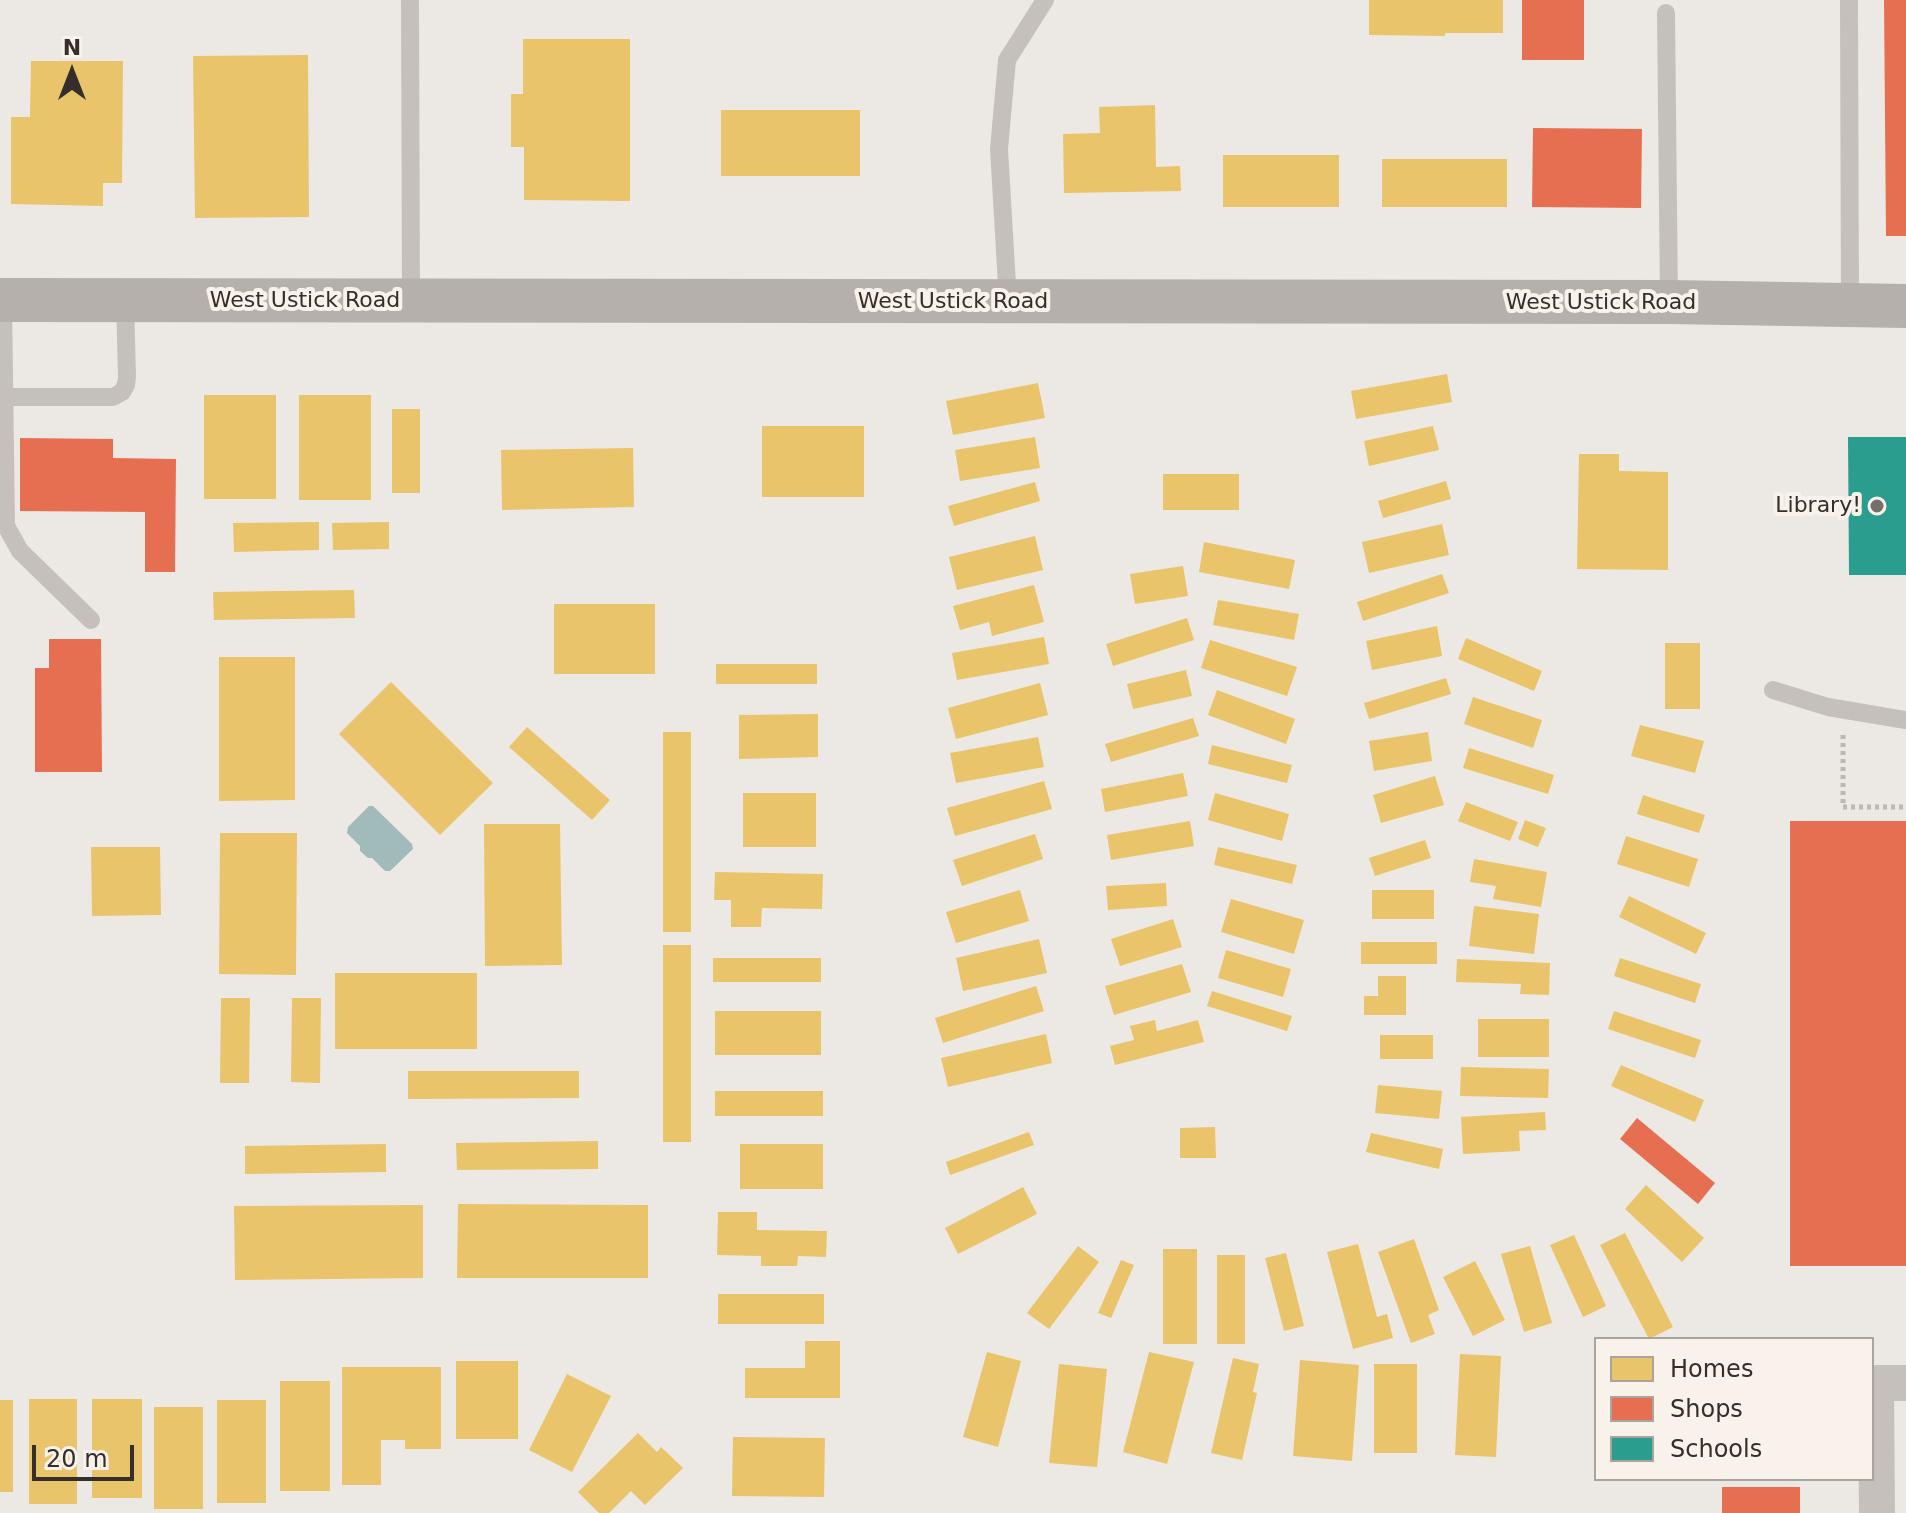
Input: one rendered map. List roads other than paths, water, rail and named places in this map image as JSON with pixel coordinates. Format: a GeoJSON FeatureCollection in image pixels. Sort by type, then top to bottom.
{"type":"FeatureCollection","features":[{"type":"Feature","properties":{"kind":"main road","name":"West Ustick Road"},"geometry":{"type":"LineString","coordinates":[[1,300],[1669,302],[1906,306]]}},
{"type":"Feature","properties":{"kind":"street"},"geometry":{"type":"LineString","coordinates":[[1877,1513],[1876,1383],[1906,1383]]}},
{"type":"Feature","properties":{"kind":"lane"},"geometry":{"type":"LineString","coordinates":[[410,0],[411,301]]}},
{"type":"Feature","properties":{"kind":"lane"},"geometry":{"type":"LineString","coordinates":[[1008,302],[999,149],[1007,60],[1045,0]]}},
{"type":"Feature","properties":{"kind":"lane"},"geometry":{"type":"LineString","coordinates":[[1849,0],[1850,306]]}},
{"type":"Feature","properties":{"kind":"lane"},"geometry":{"type":"LineString","coordinates":[[1666,13],[1669,302]]}},
{"type":"Feature","properties":{"kind":"lane"},"geometry":{"type":"LineString","coordinates":[[1,300],[6,526],[20,551],[91,620]]}},
{"type":"Feature","properties":{"kind":"lane"},"geometry":{"type":"LineString","coordinates":[[4,397],[113,397],[122,392],[127,377],[125,300]]}},
{"type":"Feature","properties":{"kind":"lane"},"geometry":{"type":"LineString","coordinates":[[1773,690],[1828,707],[1906,720]]}},
{"type":"Feature","properties":{"kind":"water"},"geometry":{"type":"Polygon","coordinates":[[[369,806],[373,806],[412,844],[413,849],[390,871],[385,871],[360,851],[360,846],[347,833],[348,827],[369,806]]]}},
{"type":"Feature","properties":{"kind":"place","name":"Library!"},"geometry":{"type":"Point","coordinates":[1877,506]}}]}
